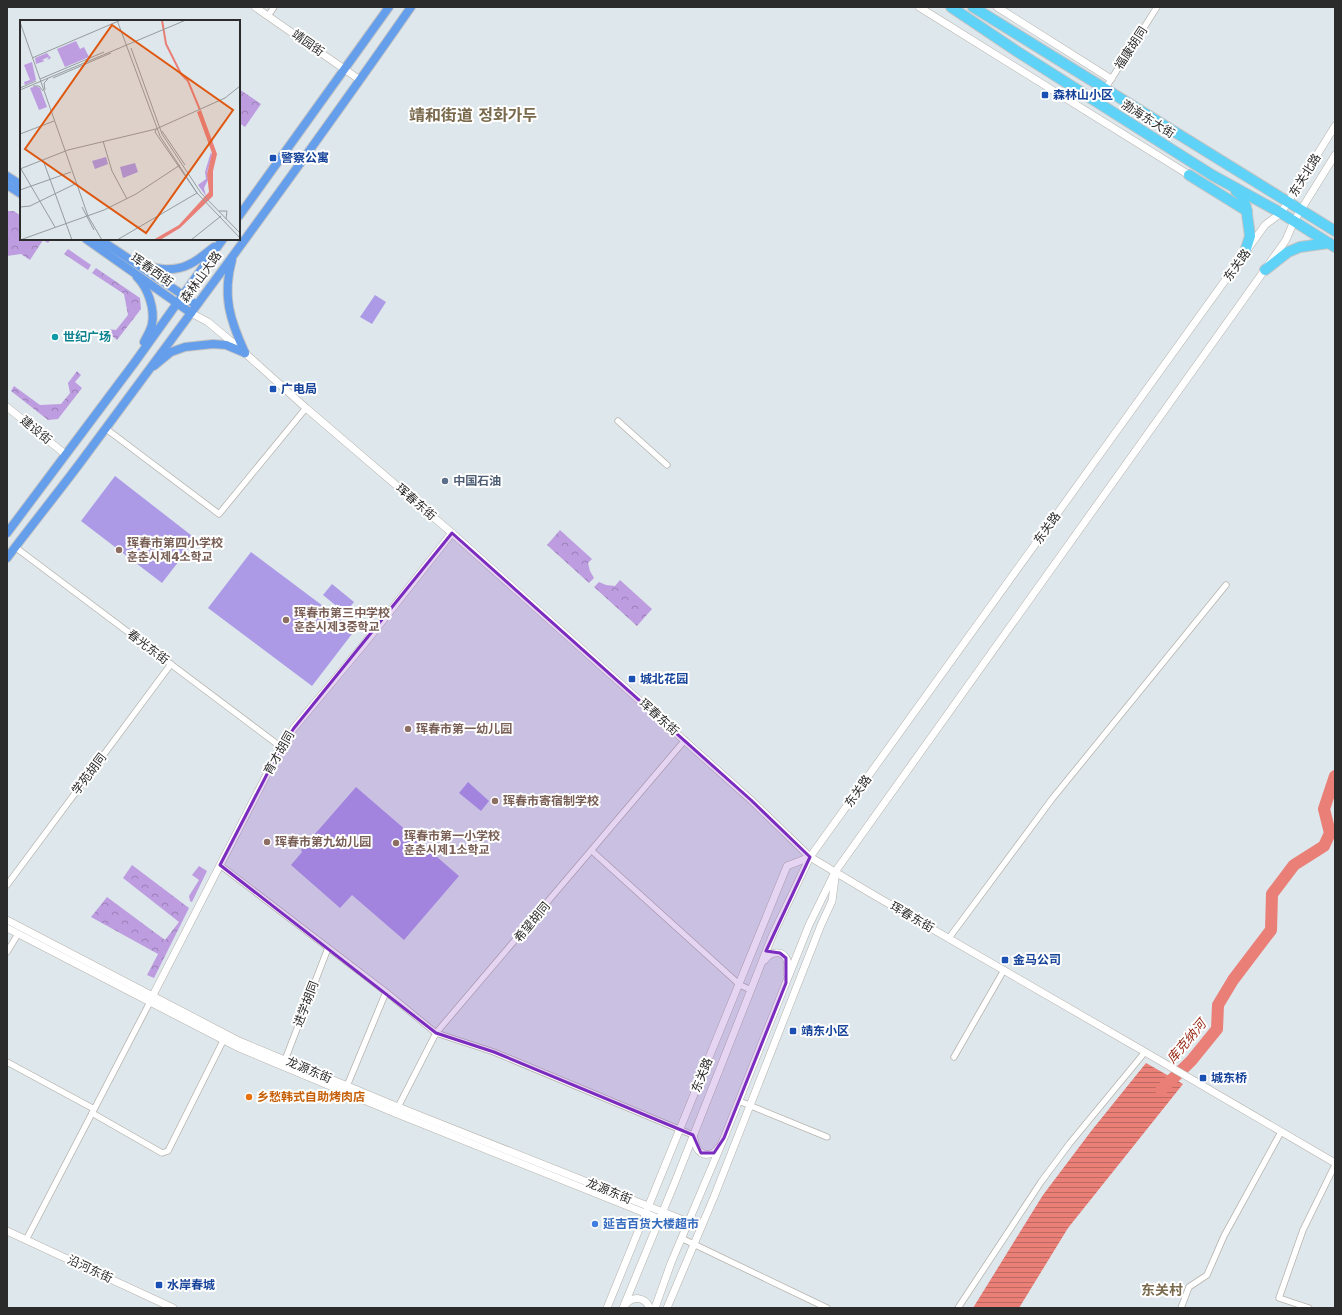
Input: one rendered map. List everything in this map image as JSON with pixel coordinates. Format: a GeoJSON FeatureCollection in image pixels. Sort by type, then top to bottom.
{"type":"FeatureCollection","features":[{"type":"Feature","properties":{"kind":"highway","name":"渤海东大街"},"geometry":{"type":"LineString","coordinates":[[950,7],[1212,175],[1294,221],[1332,245]]}},
{"type":"Feature","properties":{"kind":"highway","name":"渤海东大街"},"geometry":{"type":"LineString","coordinates":[[973,7],[1335,231]]}},
{"type":"Feature","properties":{"kind":"highway"},"geometry":{"type":"LineString","coordinates":[[1212,175],[1221,161]]}},
{"type":"Feature","properties":{"kind":"highway"},"geometry":{"type":"LineString","coordinates":[[1189,175],[1247,211]]}},
{"type":"Feature","properties":{"kind":"highway"},"geometry":{"type":"LineString","coordinates":[[1232,187],[1241,195],[1247,211],[1250,236],[1244,255]]}},
{"type":"Feature","properties":{"kind":"highway"},"geometry":{"type":"LineString","coordinates":[[1265,270],[1288,252],[1300,247],[1332,245]]}},
{"type":"Feature","properties":{"kind":"main road","name":"靖园街"},"geometry":{"type":"LineString","coordinates":[[255,7],[360,80]]}},
{"type":"Feature","properties":{"kind":"main road"},"geometry":{"type":"LineString","coordinates":[[240,215],[389,7]]}},
{"type":"Feature","properties":{"kind":"main road","name":"森林山大路"},"geometry":{"type":"LineString","coordinates":[[7,558],[191,312],[360,80],[411,7]]}},
{"type":"Feature","properties":{"kind":"main road"},"geometry":{"type":"LineString","coordinates":[[919,7],[1189,175]]}},
{"type":"Feature","properties":{"kind":"main road"},"geometry":{"type":"LineString","coordinates":[[997,7],[1111,79]]}},
{"type":"Feature","properties":{"kind":"main road","name":"东关北路"},"geometry":{"type":"LineString","coordinates":[[1288,202],[1335,126]]}},
{"type":"Feature","properties":{"kind":"main road","name":"东关北路"},"geometry":{"type":"LineString","coordinates":[[1301,210],[1335,155]]}},
{"type":"Feature","properties":{"kind":"main road"},"geometry":{"type":"LineString","coordinates":[[8,182],[20,185]]}},
{"type":"Feature","properties":{"kind":"main road"},"geometry":{"type":"LineString","coordinates":[[8,182],[20,193]]}},
{"type":"Feature","properties":{"kind":"main road","name":"东关路"},"geometry":{"type":"LineString","coordinates":[[623,1308],[759,968],[781,916],[810,857],[1265,225],[1281,214],[1288,202]]}},
{"type":"Feature","properties":{"kind":"main road"},"geometry":{"type":"LineString","coordinates":[[654,1308],[681,1238],[724,1138],[809,925],[835,872],[1265,270],[1286,240],[1294,221],[1301,210]]}},
{"type":"Feature","properties":{"kind":"main road","name":"珲春西街"},"geometry":{"type":"LineString","coordinates":[[87,240],[191,312],[208,322]]}},
{"type":"Feature","properties":{"kind":"main road","name":"珲春西街"},"geometry":{"type":"LineString","coordinates":[[100,240],[183,295],[196,305],[208,322]]}},
{"type":"Feature","properties":{"kind":"main road"},"geometry":{"type":"LineString","coordinates":[[119,253],[145,265],[166,270],[185,267],[192,264],[221,241]]}},
{"type":"Feature","properties":{"kind":"main road","name":"森林山大路"},"geometry":{"type":"LineString","coordinates":[[7,533],[135,362],[221,241]]}},
{"type":"Feature","properties":{"kind":"main road"},"geometry":{"type":"LineString","coordinates":[[234,253],[228,274],[227,288],[230,317],[245,353]]}},
{"type":"Feature","properties":{"kind":"main road"},"geometry":{"type":"LineString","coordinates":[[127,267],[142,283],[149,294],[153,317],[152,325],[135,362]]}},
{"type":"Feature","properties":{"kind":"main road","name":"珲春东街"},"geometry":{"type":"LineString","coordinates":[[208,322],[452,533],[685,740],[751,800],[810,857],[1148,1053],[1335,1164]]}},
{"type":"Feature","properties":{"kind":"main road"},"geometry":{"type":"LineString","coordinates":[[146,372],[171,352],[185,347],[213,344],[226,345],[245,353]]}},
{"type":"Feature","properties":{"kind":"main road","name":"建设街"},"geometry":{"type":"LineString","coordinates":[[7,407],[65,454]]}},
{"type":"Feature","properties":{"kind":"main road","name":"育才胡同"},"geometry":{"type":"LineString","coordinates":[[151,999],[281,747],[294,728],[365,643],[452,533]]}},
{"type":"Feature","properties":{"kind":"main road","name":"东关路"},"geometry":{"type":"LineString","coordinates":[[607,1308],[787,866],[810,857]]}},
{"type":"Feature","properties":{"kind":"main road"},"geometry":{"type":"LineString","coordinates":[[668,1308],[714,1197],[821,925],[832,901],[835,872]]}},
{"type":"Feature","properties":{"kind":"main road","name":"龙源东街"},"geometry":{"type":"LineString","coordinates":[[7,920],[151,999]]}},
{"type":"Feature","properties":{"kind":"main road","name":"龙源东街"},"geometry":{"type":"LineString","coordinates":[[7,928],[225,1037],[244,1050],[687,1226]]}},
{"type":"Feature","properties":{"kind":"main road"},"geometry":{"type":"LineString","coordinates":[[759,968],[770,954],[780,953],[788,962],[786,983]]}},
{"type":"Feature","properties":{"kind":"main road","name":"龙源东街"},"geometry":{"type":"LineString","coordinates":[[225,1037],[239,1041],[347,1086],[396,1110]]}},
{"type":"Feature","properties":{"kind":"main road"},"geometry":{"type":"LineString","coordinates":[[693,1135],[698,1150],[701,1153],[708,1154],[711,1154],[717,1150],[724,1138]]}},
{"type":"Feature","properties":{"kind":"main road","name":"沿河东街"},"geometry":{"type":"LineString","coordinates":[[7,1231],[173,1308]]}},
{"type":"Feature","properties":{"kind":"main road"},"geometry":{"type":"LineString","coordinates":[[623,1308],[629,1300],[637,1298],[645,1301],[650,1308]]}},
{"type":"Feature","properties":{"kind":"street"},"geometry":{"type":"LineString","coordinates":[[268,16],[274,7]]}},
{"type":"Feature","properties":{"kind":"street","name":"福康胡同"},"geometry":{"type":"LineString","coordinates":[[1105,88],[1157,7]]}},
{"type":"Feature","properties":{"kind":"street"},"geometry":{"type":"LineString","coordinates":[[105,428],[219,514],[306,408]]}},
{"type":"Feature","properties":{"kind":"street"},"geometry":{"type":"LineString","coordinates":[[618,421],[667,465]]}},
{"type":"Feature","properties":{"kind":"street","name":"春光东街"},"geometry":{"type":"LineString","coordinates":[[15,547],[281,747]]}},
{"type":"Feature","properties":{"kind":"street"},"geometry":{"type":"LineString","coordinates":[[949,938],[1052,799],[1226,584]]}},
{"type":"Feature","properties":{"kind":"street","name":"学苑胡同"},"geometry":{"type":"LineString","coordinates":[[7,885],[171,664]]}},
{"type":"Feature","properties":{"kind":"street","name":"希望胡同"},"geometry":{"type":"LineString","coordinates":[[396,1110],[436,1033],[685,740]]}},
{"type":"Feature","properties":{"kind":"street"},"geometry":{"type":"LineString","coordinates":[[592,851],[739,984],[751,990]]}},
{"type":"Feature","properties":{"kind":"street"},"geometry":{"type":"LineString","coordinates":[[220,865],[386,992],[436,1033],[494,1052],[693,1135]]}},
{"type":"Feature","properties":{"kind":"street"},"geometry":{"type":"LineString","coordinates":[[7,952],[18,934]]}},
{"type":"Feature","properties":{"kind":"street","name":"进学胡同"},"geometry":{"type":"LineString","coordinates":[[285,1060],[328,948]]}},
{"type":"Feature","properties":{"kind":"street"},"geometry":{"type":"LineString","coordinates":[[954,1057],[1004,970]]}},
{"type":"Feature","properties":{"kind":"street"},"geometry":{"type":"LineString","coordinates":[[347,1086],[386,992]]}},
{"type":"Feature","properties":{"kind":"street"},"geometry":{"type":"LineString","coordinates":[[26,1240],[151,999]]}},
{"type":"Feature","properties":{"kind":"street"},"geometry":{"type":"LineString","coordinates":[[7,1062],[93,1111],[162,1153],[168,1151],[225,1037]]}},
{"type":"Feature","properties":{"kind":"street"},"geometry":{"type":"LineString","coordinates":[[958,1308],[1042,1182],[1070,1143],[1148,1053]]}},
{"type":"Feature","properties":{"kind":"street"},"geometry":{"type":"LineString","coordinates":[[739,1101],[827,1137]]}},
{"type":"Feature","properties":{"kind":"street"},"geometry":{"type":"LineString","coordinates":[[1181,1308],[1189,1288],[1207,1275],[1224,1236],[1282,1132]]}},
{"type":"Feature","properties":{"kind":"street"},"geometry":{"type":"LineString","coordinates":[[1309,1308],[1280,1298],[1303,1230],[1335,1164]]}},
{"type":"Feature","properties":{"kind":"street"},"geometry":{"type":"LineString","coordinates":[[681,1238],[827,1308]]}},
{"type":"Feature","properties":{"kind":"highlighted area"},"geometry":{"type":"Polygon","coordinates":[[[452,533],[751,800],[810,857],[766,951],[780,953],[786,958],[786,983],[724,1138],[714,1153],[701,1153],[693,1135],[494,1052],[436,1033],[220,865],[281,747],[294,728],[452,533]]]}},
{"type":"Feature","properties":{"kind":"green space"},"geometry":{"type":"Polygon","coordinates":[[[240,90],[261,104],[245,127],[240,124],[240,90]]]}},
{"type":"Feature","properties":{"kind":"green space"},"geometry":{"type":"Polygon","coordinates":[[[7,211],[14,211],[20,215],[20,240],[43,240],[30,260],[21,254],[7,256],[7,211]]]}},
{"type":"Feature","properties":{"kind":"green space"},"geometry":{"type":"Polygon","coordinates":[[[43,240],[50,240],[48,243],[43,240]]]}},
{"type":"Feature","properties":{"kind":"green space"},"geometry":{"type":"Polygon","coordinates":[[[68,249],[91,265],[88,270],[64,254],[68,249]]]}},
{"type":"Feature","properties":{"kind":"green space"},"geometry":{"type":"Polygon","coordinates":[[[96,268],[140,298],[141,309],[117,340],[111,335],[106,342],[102,339],[108,329],[116,330],[128,315],[124,294],[92,273],[96,268]]]}},
{"type":"Feature","properties":{"kind":"green space"},"geometry":{"type":"Polygon","coordinates":[[[77,371],[81,375],[75,382],[82,388],[58,419],[48,420],[11,391],[14,386],[40,405],[61,404],[70,393],[68,383],[77,371]]]}},
{"type":"Feature","properties":{"kind":"green space"},"geometry":{"type":"Polygon","coordinates":[[[560,530],[592,559],[588,563],[594,578],[589,583],[547,545],[560,530]]]}},
{"type":"Feature","properties":{"kind":"green space"},"geometry":{"type":"Polygon","coordinates":[[[620,580],[652,609],[637,626],[594,587],[599,582],[606,585],[615,586],[620,580]]]}},
{"type":"Feature","properties":{"kind":"green space"},"geometry":{"type":"Polygon","coordinates":[[[132,865],[189,908],[154,978],[147,975],[158,954],[91,917],[107,897],[165,940],[179,922],[123,878],[132,865]]]}},
{"type":"Feature","properties":{"kind":"green space"},"geometry":{"type":"Polygon","coordinates":[[[199,866],[207,871],[192,902],[190,901],[189,896],[199,880],[192,875],[199,866]]]}},
{"type":"Feature","properties":{"kind":"shaded area"},"geometry":{"type":"Polygon","coordinates":[[[375,295],[386,302],[372,324],[360,317],[375,295]]]}},
{"type":"Feature","properties":{"kind":"shaded area"},"geometry":{"type":"Polygon","coordinates":[[[115,476],[196,539],[162,583],[81,521],[115,476]]]}},
{"type":"Feature","properties":{"kind":"shaded area"},"geometry":{"type":"Polygon","coordinates":[[[251,552],[355,630],[312,686],[208,608],[251,552]]]}},
{"type":"Feature","properties":{"kind":"shaded area"},"geometry":{"type":"Polygon","coordinates":[[[332,584],[354,602],[345,613],[323,595],[332,584]]]}},
{"type":"Feature","properties":{"kind":"shaded area"},"geometry":{"type":"Polygon","coordinates":[[[468,782],[489,801],[481,811],[459,793],[468,782]]]}},
{"type":"Feature","properties":{"kind":"shaded area"},"geometry":{"type":"Polygon","coordinates":[[[356,787],[459,876],[404,940],[352,895],[340,908],[291,865],[302,852],[301,850],[356,787]]]}},
{"type":"Feature","properties":{"kind":"shaded area"},"geometry":{"type":"Polygon","coordinates":[[[1146,1063],[1183,1084],[1068,1228],[1019,1308],[973,1308],[1043,1195],[1092,1130],[1146,1063]]]}},
{"type":"Feature","properties":{"kind":"waterway","name":"库克纳河"},"geometry":{"type":"LineString","coordinates":[[1161,1090],[1191,1061],[1217,1029],[1218,1005],[1233,980],[1271,930],[1272,894],[1294,865],[1324,846],[1330,833],[1324,809],[1335,776]]}},
{"type":"Feature","properties":{"kind":"place","name":"森林山小区"},"geometry":{"type":"Point","coordinates":[1045,95]}},
{"type":"Feature","properties":{"kind":"place","name":"警察公寓"},"geometry":{"type":"Point","coordinates":[273,158]}},
{"type":"Feature","properties":{"kind":"place","name":"世纪广场"},"geometry":{"type":"Point","coordinates":[55,337]}},
{"type":"Feature","properties":{"kind":"place","name":"广电局"},"geometry":{"type":"Point","coordinates":[273,389]}},
{"type":"Feature","properties":{"kind":"place","name":"中国石油"},"geometry":{"type":"Point","coordinates":[445,481]}},
{"type":"Feature","properties":{"kind":"place","name":"珲春市第四小学校 훈춘시제4소학교"},"geometry":{"type":"Point","coordinates":[119,550]}},
{"type":"Feature","properties":{"kind":"place","name":"珲春市第三中学校 훈춘시제3중학교"},"geometry":{"type":"Point","coordinates":[286,620]}},
{"type":"Feature","properties":{"kind":"place","name":"城北花园"},"geometry":{"type":"Point","coordinates":[632,679]}},
{"type":"Feature","properties":{"kind":"place","name":"珲春市第一幼儿园"},"geometry":{"type":"Point","coordinates":[408,729]}},
{"type":"Feature","properties":{"kind":"place","name":"珲春市寄宿制学校"},"geometry":{"type":"Point","coordinates":[495,801]}},
{"type":"Feature","properties":{"kind":"place","name":"珲春市第九幼儿园"},"geometry":{"type":"Point","coordinates":[267,842]}},
{"type":"Feature","properties":{"kind":"place","name":"珲春市第一小学校 훈춘시제1소학교"},"geometry":{"type":"Point","coordinates":[396,843]}},
{"type":"Feature","properties":{"kind":"place","name":"金马公司"},"geometry":{"type":"Point","coordinates":[1005,960]}},
{"type":"Feature","properties":{"kind":"place","name":"靖东小区"},"geometry":{"type":"Point","coordinates":[793,1031]}},
{"type":"Feature","properties":{"kind":"place","name":"城东桥"},"geometry":{"type":"Point","coordinates":[1203,1078]}},
{"type":"Feature","properties":{"kind":"place","name":"乡愁韩式自助烤肉店"},"geometry":{"type":"Point","coordinates":[249,1097]}},
{"type":"Feature","properties":{"kind":"place","name":"延吉百货大楼超市"},"geometry":{"type":"Point","coordinates":[595,1224]}},
{"type":"Feature","properties":{"kind":"place","name":"水岸春城"},"geometry":{"type":"Point","coordinates":[159,1285]}},
{"type":"Feature","properties":{"kind":"district","name":"靖和街道 정화가두"},"geometry":{"type":"Point","coordinates":[473,115]}},
{"type":"Feature","properties":{"kind":"district","name":"东关村"},"geometry":{"type":"Point","coordinates":[1162,1290]}}]}
